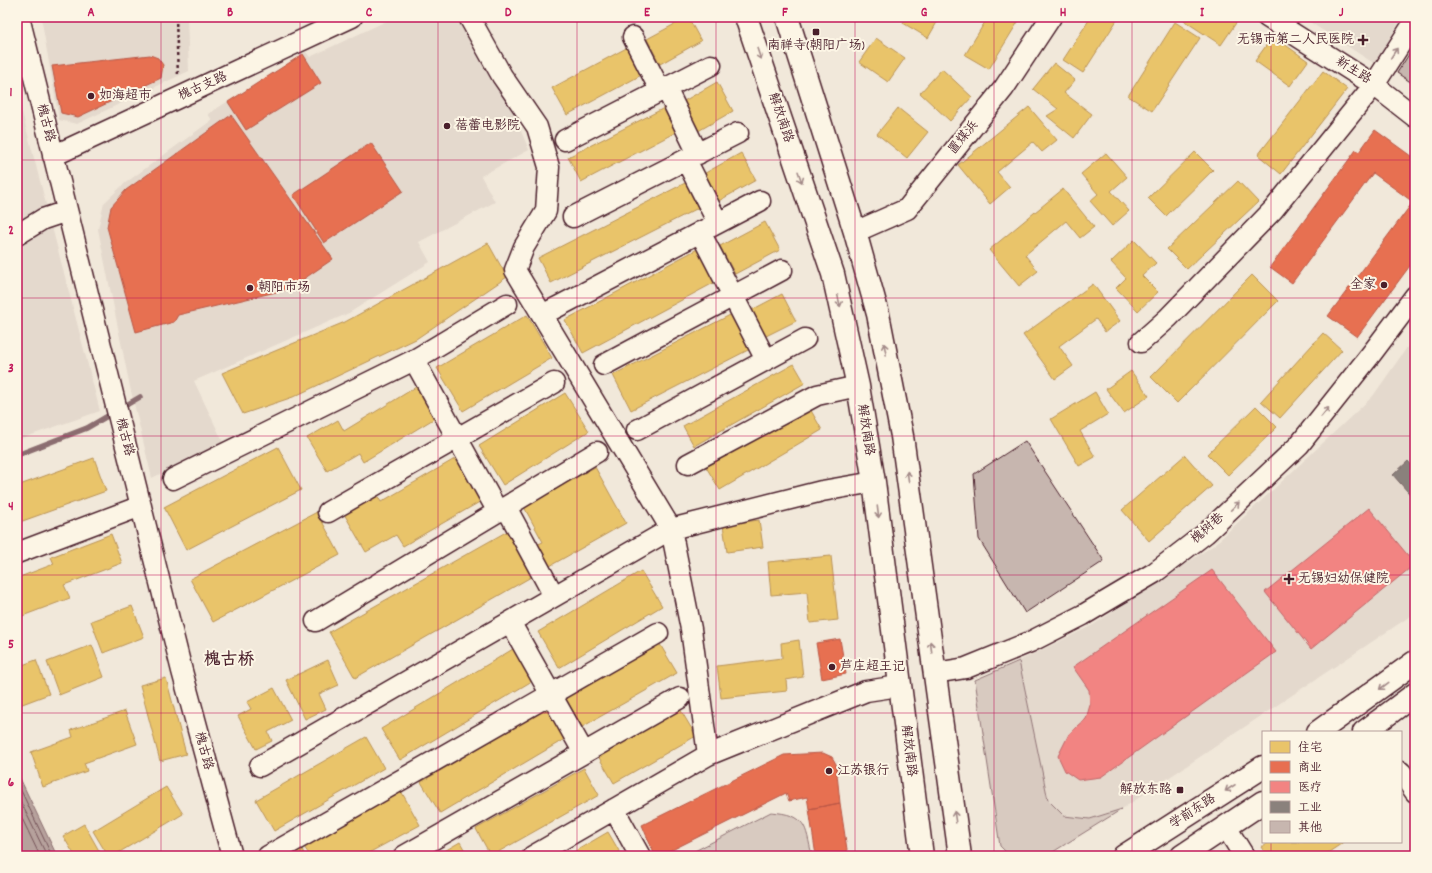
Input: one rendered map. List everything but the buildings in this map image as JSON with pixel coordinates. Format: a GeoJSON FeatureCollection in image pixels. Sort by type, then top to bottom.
{"type":"FeatureCollection","features":[{"type":"Feature","properties":{"kind":"main road","name":"解放南路"},"geometry":{"type":"LineString","coordinates":[[746,17],[833,274],[858,386],[874,482],[922,856]]}},
{"type":"Feature","properties":{"kind":"main road"},"geometry":{"type":"LineString","coordinates":[[787,17],[855,232],[878,314],[902,436],[960,856]]}},
{"type":"Feature","properties":{"kind":"main road"},"geometry":{"type":"LineString","coordinates":[[1319,731],[1415,662]]}},
{"type":"Feature","properties":{"kind":"main road"},"geometry":{"type":"LineString","coordinates":[[1369,731],[1415,694]]}},
{"type":"Feature","properties":{"kind":"main road","name":"学前东路"},"geometry":{"type":"LineString","coordinates":[[1124,856],[1262,768]]}},
{"type":"Feature","properties":{"kind":"main road"},"geometry":{"type":"LineString","coordinates":[[1182,856],[1262,803]]}},
{"type":"Feature","properties":{"kind":"street","name":"槐古路"},"geometry":{"type":"LineString","coordinates":[[18,17],[182,671],[232,856]]}},
{"type":"Feature","properties":{"kind":"street","name":"槐古支路"},"geometry":{"type":"LineString","coordinates":[[53,156],[352,17]]}},
{"type":"Feature","properties":{"kind":"street"},"geometry":{"type":"LineString","coordinates":[[469,17],[502,76],[537,127],[549,167],[546,211],[524,247],[515,270],[671,529],[691,629],[708,755]]}},
{"type":"Feature","properties":{"kind":"street","name":"置煤浜"},"geometry":{"type":"LineString","coordinates":[[855,232],[907,209],[1004,88],[1051,17]]}},
{"type":"Feature","properties":{"kind":"street","name":"新生路"},"geometry":{"type":"LineString","coordinates":[[1267,17],[1374,85],[1415,117]]}},
{"type":"Feature","properties":{"kind":"street"},"geometry":{"type":"LineString","coordinates":[[1141,342],[1273,210],[1374,85],[1415,21]]}},
{"type":"Feature","properties":{"kind":"street"},"geometry":{"type":"LineString","coordinates":[[633,37],[663,89],[718,222]]}},
{"type":"Feature","properties":{"kind":"street"},"geometry":{"type":"LineString","coordinates":[[565,140],[711,64]]}},
{"type":"Feature","properties":{"kind":"street"},"geometry":{"type":"LineString","coordinates":[[573,217],[738,133]]}},
{"type":"Feature","properties":{"kind":"street"},"geometry":{"type":"LineString","coordinates":[[542,315],[760,201]]}},
{"type":"Feature","properties":{"kind":"street"},"geometry":{"type":"LineString","coordinates":[[17,235],[43,218],[67,211]]}},
{"type":"Feature","properties":{"kind":"street"},"geometry":{"type":"LineString","coordinates":[[700,232],[766,360]]}},
{"type":"Feature","properties":{"kind":"street"},"geometry":{"type":"LineString","coordinates":[[604,365],[782,270]]}},
{"type":"Feature","properties":{"kind":"street","name":"槐树巷"},"geometry":{"type":"LineString","coordinates":[[935,673],[966,668],[1030,642],[1083,615],[1154,573],[1206,533],[1298,445],[1372,353],[1415,296]]}},
{"type":"Feature","properties":{"kind":"street"},"geometry":{"type":"LineString","coordinates":[[173,479],[414,360],[507,304]]}},
{"type":"Feature","properties":{"kind":"street"},"geometry":{"type":"LineString","coordinates":[[636,430],[805,339]]}},
{"type":"Feature","properties":{"kind":"street"},"geometry":{"type":"LineString","coordinates":[[414,360],[458,438],[554,596]]}},
{"type":"Feature","properties":{"kind":"street"},"geometry":{"type":"LineString","coordinates":[[328,512],[554,383]]}},
{"type":"Feature","properties":{"kind":"street"},"geometry":{"type":"LineString","coordinates":[[688,464],[816,395],[858,386]]}},
{"type":"Feature","properties":{"kind":"street"},"geometry":{"type":"LineString","coordinates":[[316,621],[597,452]]}},
{"type":"Feature","properties":{"kind":"street"},"geometry":{"type":"LineString","coordinates":[[260,766],[671,529],[822,491],[874,482]]}},
{"type":"Feature","properties":{"kind":"street"},"geometry":{"type":"LineString","coordinates":[[17,553],[141,506]]}},
{"type":"Feature","properties":{"kind":"street"},"geometry":{"type":"LineString","coordinates":[[510,622],[584,753]]}},
{"type":"Feature","properties":{"kind":"street"},"geometry":{"type":"LineString","coordinates":[[268,856],[658,633]]}},
{"type":"Feature","properties":{"kind":"street"},"geometry":{"type":"LineString","coordinates":[[532,856],[708,755],[866,691],[899,686]]}},
{"type":"Feature","properties":{"kind":"street"},"geometry":{"type":"LineString","coordinates":[[404,856],[680,698]]}},
{"type":"Feature","properties":{"kind":"street"},"geometry":{"type":"LineString","coordinates":[[1402,773],[1415,792]]}},
{"type":"Feature","properties":{"kind":"street"},"geometry":{"type":"LineString","coordinates":[[614,809],[640,856]]}},
{"type":"Feature","properties":{"kind":"street"},"geometry":{"type":"LineString","coordinates":[[1226,827],[1244,856]]}},
{"type":"Feature","properties":{"kind":"path"},"geometry":{"type":"LineString","coordinates":[[176,17],[178,98]]}},
{"type":"Feature","properties":{"kind":"shaded area"},"geometry":{"type":"Polygon","coordinates":[[[41,17],[187,17],[189,71],[77,124],[59,120],[41,17]]]}},
{"type":"Feature","properties":{"kind":"shaded area","name":"朝阳市场"},"geometry":{"type":"Polygon","coordinates":[[[395,17],[458,17],[511,108],[529,150],[481,176],[495,202],[419,242],[430,262],[349,313],[194,381],[223,442],[152,478],[130,387],[98,229],[104,203],[124,184],[212,120],[208,114],[306,52],[310,57],[395,17]]]}},
{"type":"Feature","properties":{"kind":"shaded area","name":"无锡市第二人民医院"},"geometry":{"type":"Polygon","coordinates":[[[1302,17],[1402,17],[1375,64],[1302,17]]]}},
{"type":"Feature","properties":{"kind":"shaded area"},"geometry":{"type":"Polygon","coordinates":[[[17,93],[100,411],[17,440],[17,93]]]}},
{"type":"Feature","properties":{"kind":"shaded area","name":"无锡妇幼保健院"},"geometry":{"type":"Polygon","coordinates":[[[1415,336],[1415,613],[1122,809],[1090,819],[1064,816],[1048,800],[1019,661],[1093,625],[1214,545],[1373,396],[1415,336]]]}},
{"type":"Feature","properties":{"kind":"shaded area"},"geometry":{"type":"Polygon","coordinates":[[[1019,661],[1048,800],[1064,816],[1090,819],[1122,809],[1048,855],[1010,856],[1000,846],[975,680],[1019,661]]]}},
{"type":"Feature","properties":{"kind":"shaded area"},"geometry":{"type":"Polygon","coordinates":[[[771,812],[783,813],[798,819],[808,836],[812,856],[685,856],[771,812]]]}},
{"type":"Feature","properties":{"kind":"water"},"geometry":{"type":"Polygon","coordinates":[[[17,772],[57,856],[17,856],[17,772]]]}},
{"type":"Feature","properties":{"kind":"waterway"},"geometry":{"type":"LineString","coordinates":[[17,455],[87,428],[140,397]]}},
{"type":"Feature","properties":{"kind":"place","name":"南禅寺(朝阳广场)"},"geometry":{"type":"Point","coordinates":[816,32]}},
{"type":"Feature","properties":{"kind":"place","name":"无锡市第二人民医院"},"geometry":{"type":"Point","coordinates":[1363,40]}},
{"type":"Feature","properties":{"kind":"place","name":"如海超市"},"geometry":{"type":"Point","coordinates":[91,96]}},
{"type":"Feature","properties":{"kind":"place","name":"蓓蕾电影院"},"geometry":{"type":"Point","coordinates":[447,126]}},
{"type":"Feature","properties":{"kind":"place","name":"全家"},"geometry":{"type":"Point","coordinates":[1384,285]}},
{"type":"Feature","properties":{"kind":"place","name":"朝阳市场"},"geometry":{"type":"Point","coordinates":[250,288]}},
{"type":"Feature","properties":{"kind":"place","name":"无锡妇幼保健院"},"geometry":{"type":"Point","coordinates":[1289,579]}},
{"type":"Feature","properties":{"kind":"place","name":"芦庄超王记"},"geometry":{"type":"Point","coordinates":[832,667]}},
{"type":"Feature","properties":{"kind":"place","name":"江苏银行"},"geometry":{"type":"Point","coordinates":[829,771]}},
{"type":"Feature","properties":{"kind":"place","name":"解放东路"},"geometry":{"type":"Point","coordinates":[1180,790]}},
{"type":"Feature","properties":{"kind":"district","name":"槐古桥"},"geometry":{"type":"Point","coordinates":[229,661]}}]}
